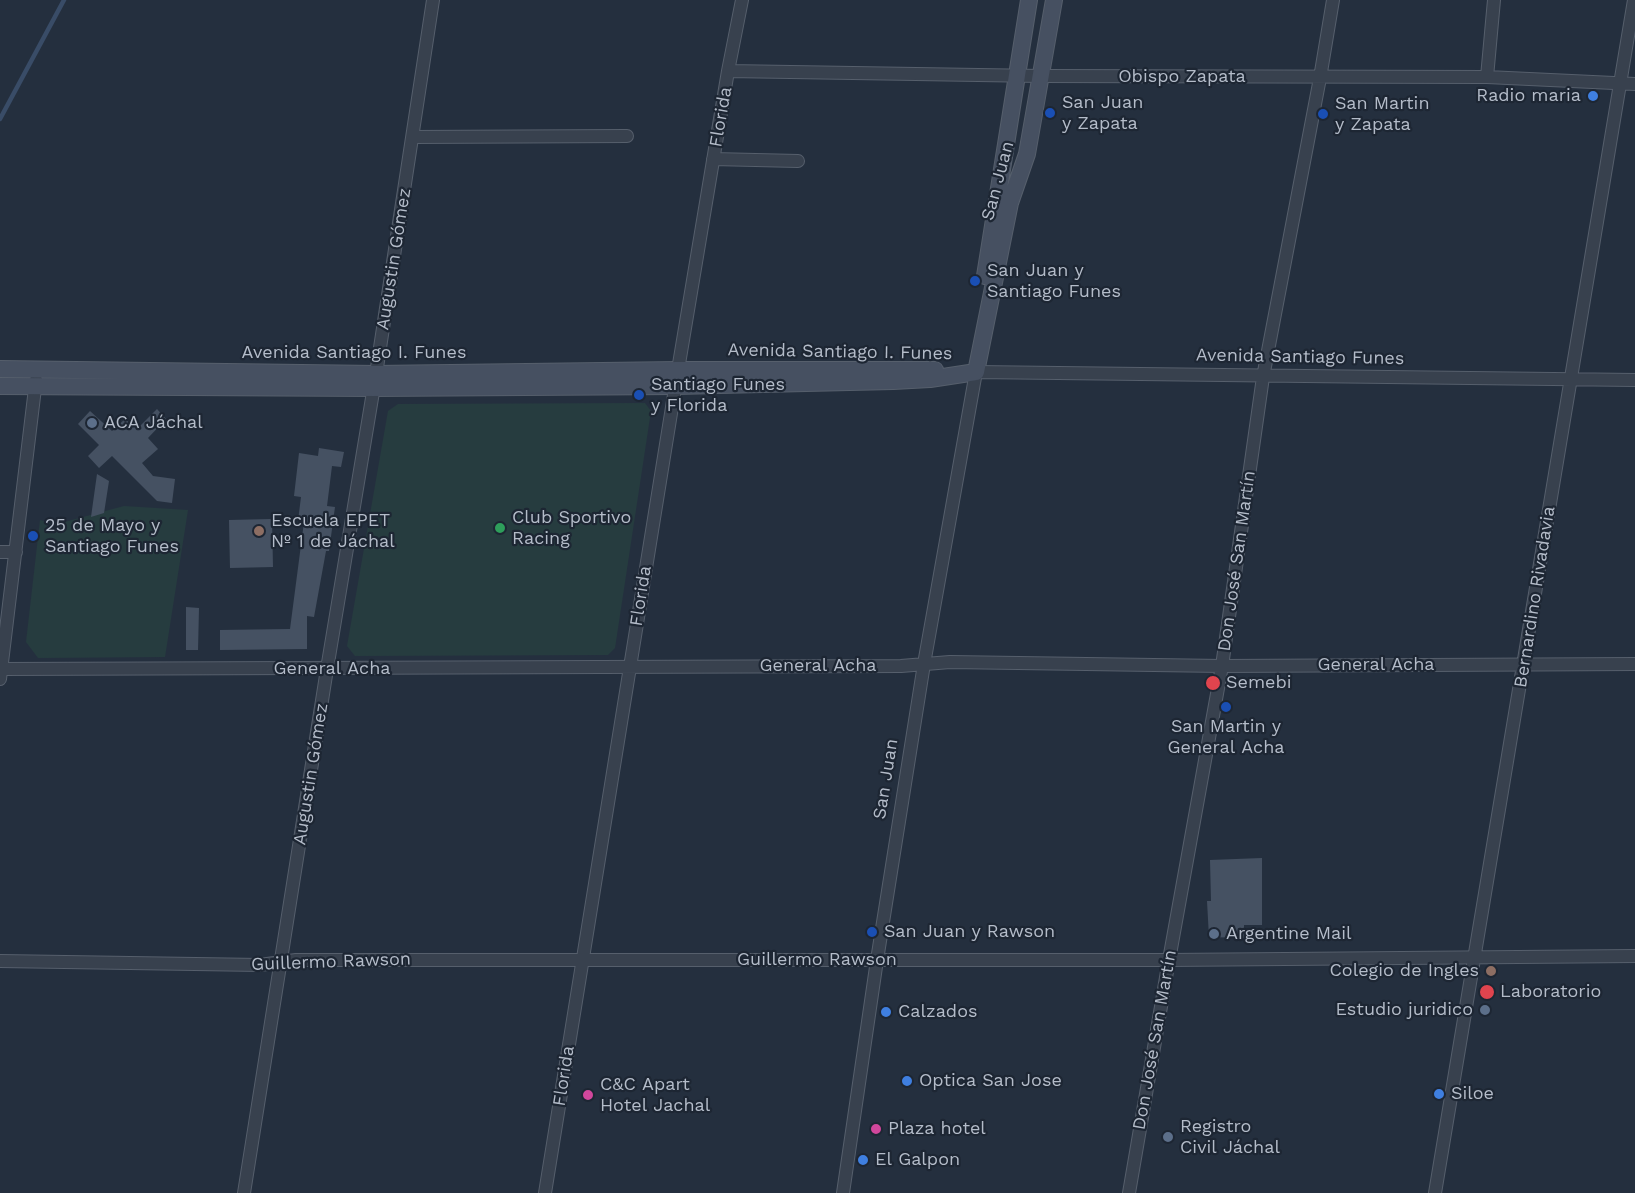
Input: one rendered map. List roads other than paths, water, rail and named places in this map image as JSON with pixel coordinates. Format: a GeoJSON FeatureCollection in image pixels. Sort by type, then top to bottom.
{"type":"FeatureCollection","features":[{"type":"Feature","properties":{"kind":"main road","name":"San Juan"},"geometry":{"type":"LineString","coordinates":[[970,372],[1029,0]]}},
{"type":"Feature","properties":{"kind":"main road","name":"San Juan"},"geometry":{"type":"LineString","coordinates":[[970,372],[1010,203],[1027,154],[1054,0]]}},
{"type":"Feature","properties":{"kind":"main road","name":"Avenida Santiago I. Funes"},"geometry":{"type":"LineString","coordinates":[[0,369],[375,381]]}},
{"type":"Feature","properties":{"kind":"main road","name":"Avenida Santiago I. Funes"},"geometry":{"type":"LineString","coordinates":[[0,386],[677,378],[893,381],[930,379],[970,372]]}},
{"type":"Feature","properties":{"kind":"street","name":"Augustin Gómez"},"geometry":{"type":"LineString","coordinates":[[244,1193],[434,0]]}},
{"type":"Feature","properties":{"kind":"street","name":"Florida"},"geometry":{"type":"LineString","coordinates":[[545,1193],[677,378],[742,0]]}},
{"type":"Feature","properties":{"kind":"street","name":"Don José San Martín"},"geometry":{"type":"LineString","coordinates":[[1130,1193],[1222,666],[1263,377],[1333,0]]}},
{"type":"Feature","properties":{"kind":"street"},"geometry":{"type":"LineString","coordinates":[[1487,77],[1494,0]]}},
{"type":"Feature","properties":{"kind":"street","name":"Bernardino Rivadavia"},"geometry":{"type":"LineString","coordinates":[[1435,1193],[1634,0]]}},
{"type":"Feature","properties":{"kind":"street","name":"Obispo Zapata"},"geometry":{"type":"LineString","coordinates":[[728,71],[1041,76],[1487,77],[1635,84]]}},
{"type":"Feature","properties":{"kind":"street"},"geometry":{"type":"LineString","coordinates":[[413,137],[627,136]]}},
{"type":"Feature","properties":{"kind":"street"},"geometry":{"type":"LineString","coordinates":[[714,159],[798,161]]}},
{"type":"Feature","properties":{"kind":"street"},"geometry":{"type":"LineString","coordinates":[[1,674],[38,370]]}},
{"type":"Feature","properties":{"kind":"street","name":"Avenida Santiago Funes"},"geometry":{"type":"LineString","coordinates":[[970,372],[1635,380]]}},
{"type":"Feature","properties":{"kind":"street","name":"San Juan"},"geometry":{"type":"LineString","coordinates":[[843,1193],[877,960],[970,372]]}},
{"type":"Feature","properties":{"kind":"street"},"geometry":{"type":"LineString","coordinates":[[0,552],[16,552]]}},
{"type":"Feature","properties":{"kind":"street","name":"General Acha"},"geometry":{"type":"LineString","coordinates":[[1,674],[950,662],[1222,666],[1635,664]]}},
{"type":"Feature","properties":{"kind":"street","name":"Guillermo Rawson"},"geometry":{"type":"LineString","coordinates":[[0,961],[260,965],[308,960],[1169,960],[1635,956]]}},
{"type":"Feature","properties":{"kind":"waterway"},"geometry":{"type":"LineString","coordinates":[[0,119],[64,0]]}},
{"type":"Feature","properties":{"kind":"place","name":"Radio maria"},"geometry":{"type":"Point","coordinates":[1593,96]}},
{"type":"Feature","properties":{"kind":"place","name":"San Juan y Zapata"},"geometry":{"type":"Point","coordinates":[1050,113]}},
{"type":"Feature","properties":{"kind":"place","name":"San Martin y Zapata"},"geometry":{"type":"Point","coordinates":[1323,114]}},
{"type":"Feature","properties":{"kind":"place","name":"San Juan y Santiago Funes"},"geometry":{"type":"Point","coordinates":[975,281]}},
{"type":"Feature","properties":{"kind":"place","name":"Santiago Funes y Florida"},"geometry":{"type":"Point","coordinates":[639,395]}},
{"type":"Feature","properties":{"kind":"place","name":"ACA Jáchal"},"geometry":{"type":"Point","coordinates":[92,423]}},
{"type":"Feature","properties":{"kind":"place","name":"Club Sportivo Racing"},"geometry":{"type":"Point","coordinates":[500,528]}},
{"type":"Feature","properties":{"kind":"place","name":"Escuela EPET Nº 1 de Jáchal"},"geometry":{"type":"Point","coordinates":[259,531]}},
{"type":"Feature","properties":{"kind":"place","name":"25 de Mayo y Santiago Funes"},"geometry":{"type":"Point","coordinates":[33,536]}},
{"type":"Feature","properties":{"kind":"place","name":"Semebi"},"geometry":{"type":"Point","coordinates":[1213,683]}},
{"type":"Feature","properties":{"kind":"place","name":"San Martin y General Acha"},"geometry":{"type":"Point","coordinates":[1226,707]}},
{"type":"Feature","properties":{"kind":"place","name":"San Juan y Rawson"},"geometry":{"type":"Point","coordinates":[872,932]}},
{"type":"Feature","properties":{"kind":"place","name":"Argentine Mail"},"geometry":{"type":"Point","coordinates":[1214,934]}},
{"type":"Feature","properties":{"kind":"place","name":"Colegio de Ingles"},"geometry":{"type":"Point","coordinates":[1491,971]}},
{"type":"Feature","properties":{"kind":"place","name":"Laboratorio"},"geometry":{"type":"Point","coordinates":[1487,992]}},
{"type":"Feature","properties":{"kind":"place","name":"Estudio juridico"},"geometry":{"type":"Point","coordinates":[1485,1010]}},
{"type":"Feature","properties":{"kind":"place","name":"Calzados"},"geometry":{"type":"Point","coordinates":[886,1012]}},
{"type":"Feature","properties":{"kind":"place","name":"Optica San Jose"},"geometry":{"type":"Point","coordinates":[907,1081]}},
{"type":"Feature","properties":{"kind":"place","name":"Siloe"},"geometry":{"type":"Point","coordinates":[1439,1094]}},
{"type":"Feature","properties":{"kind":"place","name":"C&C Apart Hotel Jachal"},"geometry":{"type":"Point","coordinates":[588,1095]}},
{"type":"Feature","properties":{"kind":"place","name":"Plaza hotel"},"geometry":{"type":"Point","coordinates":[876,1129]}},
{"type":"Feature","properties":{"kind":"place","name":"Registro Civil Jáchal"},"geometry":{"type":"Point","coordinates":[1168,1137]}},
{"type":"Feature","properties":{"kind":"place","name":"El Galpon"},"geometry":{"type":"Point","coordinates":[863,1160]}}]}
